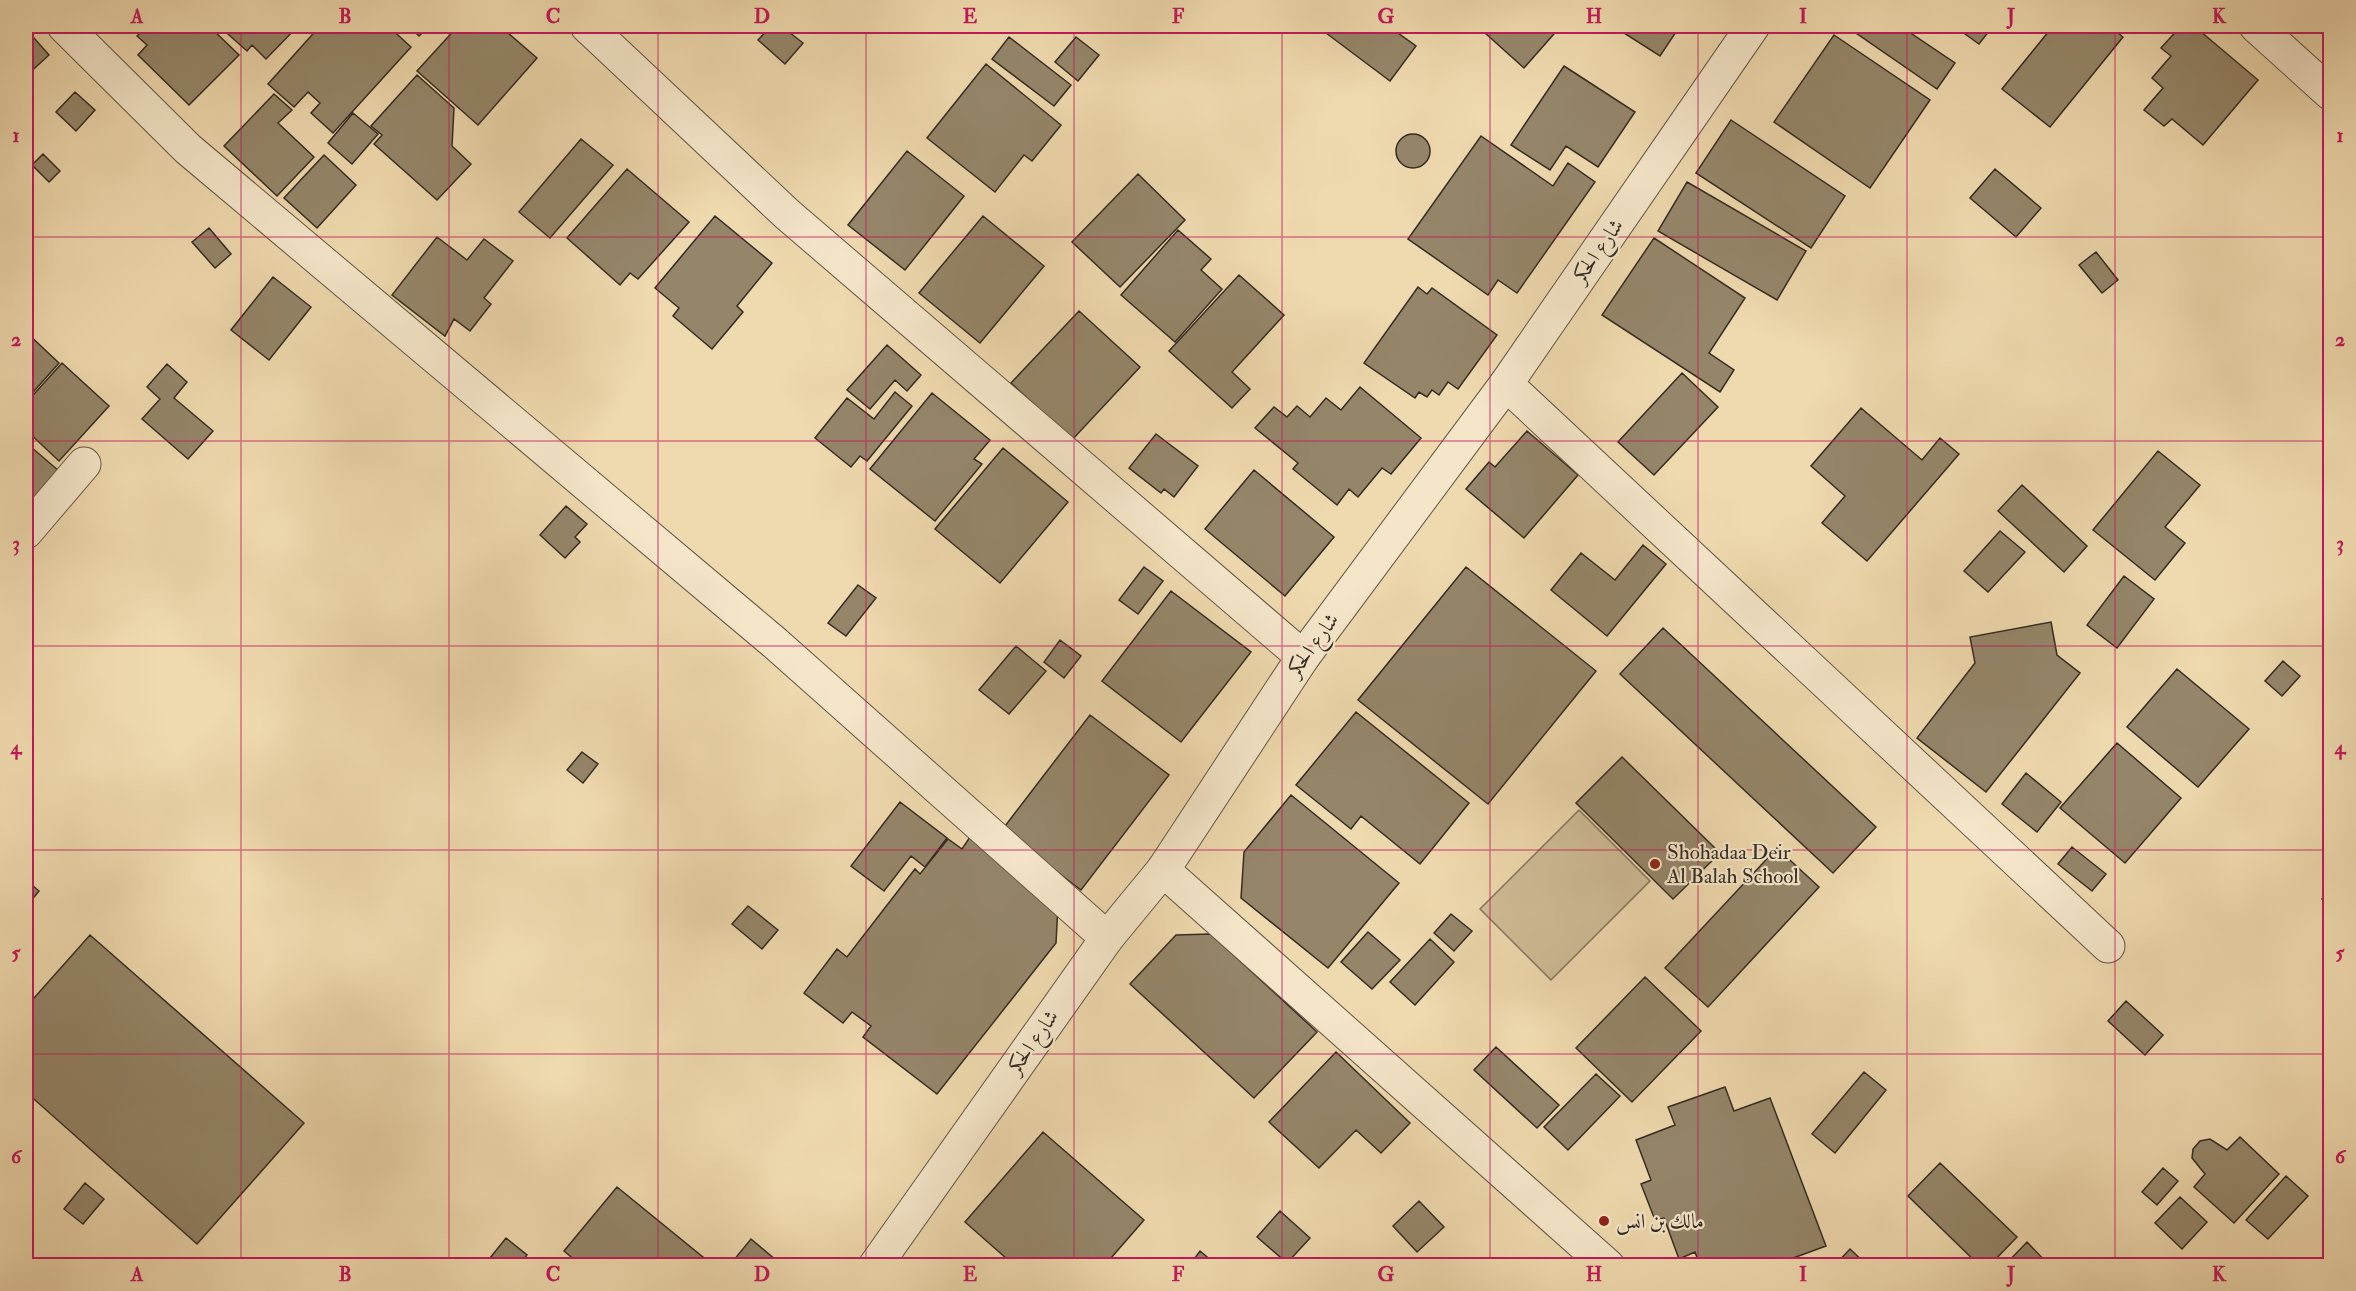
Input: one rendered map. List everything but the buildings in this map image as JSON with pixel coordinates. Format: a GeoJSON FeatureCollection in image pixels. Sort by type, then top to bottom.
{"type":"FeatureCollection","features":[{"type":"Feature","properties":{"kind":"street"},"geometry":{"type":"LineString","coordinates":[[64,26],[188,149],[775,643],[1107,938]]}},
{"type":"Feature","properties":{"kind":"street"},"geometry":{"type":"LineString","coordinates":[[587,26],[787,214],[1303,657]]}},
{"type":"Feature","properties":{"kind":"street","name":"شارع الحكر"},"geometry":{"type":"LineString","coordinates":[[875,1266],[1107,938],[1163,870],[1303,657],[1506,384],[1753,26]]}},
{"type":"Feature","properties":{"kind":"street"},"geometry":{"type":"LineString","coordinates":[[2256,26],[2331,93]]}},
{"type":"Feature","properties":{"kind":"street"},"geometry":{"type":"LineString","coordinates":[[1506,384],[2108,946]]}},
{"type":"Feature","properties":{"kind":"street"},"geometry":{"type":"LineString","coordinates":[[26,532],[84,464]]}},
{"type":"Feature","properties":{"kind":"street"},"geometry":{"type":"LineString","coordinates":[[1163,870],[1608,1266]]}},
{"type":"Feature","properties":{"kind":"shaded area"},"geometry":{"type":"Polygon","coordinates":[[[1579,810],[1650,881],[1551,980],[1480,909],[1579,810]]]}},
{"type":"Feature","properties":{"kind":"place","name":"Shohadaa Deir Al Balah School"},"geometry":{"type":"Point","coordinates":[1655,864]}},
{"type":"Feature","properties":{"kind":"place","name":"مالك بن انس"},"geometry":{"type":"Point","coordinates":[1604,1221]}}]}
